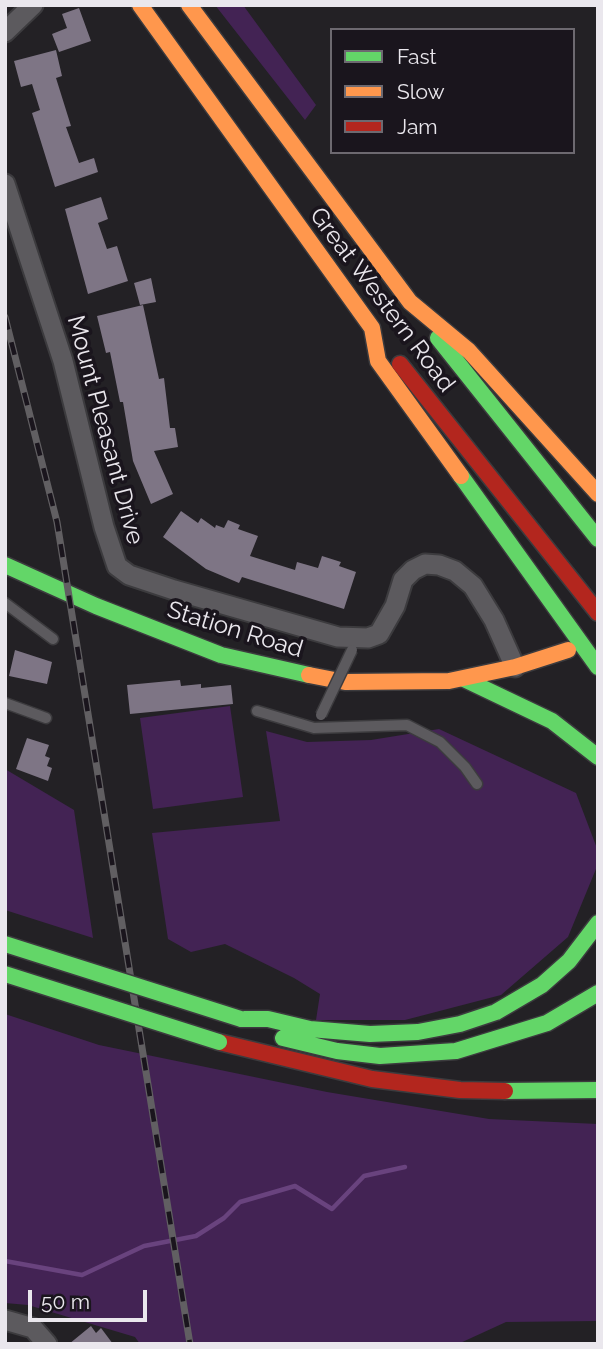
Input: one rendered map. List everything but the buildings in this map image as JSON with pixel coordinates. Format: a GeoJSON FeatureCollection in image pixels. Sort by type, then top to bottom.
{"type":"FeatureCollection","features":[{"type":"Feature","properties":{"kind":"main road","name":"Great Western Road"},"geometry":{"type":"LineString","coordinates":[[140,5],[372,328],[598,613]]}},
{"type":"Feature","properties":{"kind":"main road","name":"Great Western Road"},"geometry":{"type":"LineString","coordinates":[[189,5],[410,302],[598,539]]}},
{"type":"Feature","properties":{"kind":"main road"},"geometry":{"type":"LineString","coordinates":[[410,302],[468,351],[598,494]]}},
{"type":"Feature","properties":{"kind":"main road"},"geometry":{"type":"LineString","coordinates":[[372,328],[378,361],[598,667]]}},
{"type":"Feature","properties":{"kind":"main road","name":"Station Road"},"geometry":{"type":"LineString","coordinates":[[5,565],[184,642],[270,668],[345,681],[423,683],[464,679],[535,662],[568,650]]}},
{"type":"Feature","properties":{"kind":"main road"},"geometry":{"type":"LineString","coordinates":[[529,696],[535,662]]}},
{"type":"Feature","properties":{"kind":"main road"},"geometry":{"type":"LineString","coordinates":[[464,679],[529,696],[598,757]]}},
{"type":"Feature","properties":{"kind":"main road"},"geometry":{"type":"LineString","coordinates":[[241,1019],[268,1019],[310,1029],[370,1034],[427,1030],[460,1024],[496,1012],[542,985],[575,954],[598,923]]}},
{"type":"Feature","properties":{"kind":"main road"},"geometry":{"type":"LineString","coordinates":[[5,944],[241,1019],[272,1035],[347,1053],[380,1056],[431,1055],[500,1040],[536,1027],[598,992]]}},
{"type":"Feature","properties":{"kind":"main road"},"geometry":{"type":"LineString","coordinates":[[5,974],[219,1042],[372,1079],[460,1090],[553,1093],[598,1090]]}},
{"type":"Feature","properties":{"kind":"main road"},"geometry":{"type":"LineString","coordinates":[[219,1042],[247,1057],[369,1090],[410,1098],[464,1104],[585,1107]]}},
{"type":"Feature","properties":{"kind":"street"},"geometry":{"type":"LineString","coordinates":[[5,32],[33,5]]}},
{"type":"Feature","properties":{"kind":"street","name":"Mount Pleasant Drive"},"geometry":{"type":"LineString","coordinates":[[5,184],[63,361],[104,527],[117,566],[129,575],[174,590],[338,636],[355,644]]}},
{"type":"Feature","properties":{"kind":"street"},"geometry":{"type":"LineString","coordinates":[[355,644],[379,634],[395,606],[403,580],[413,570],[425,564],[439,565],[455,571],[473,586],[494,620],[515,667]]}},
{"type":"Feature","properties":{"kind":"street"},"geometry":{"type":"LineString","coordinates":[[5,1320],[33,1328],[47,1344]]}},
{"type":"Feature","properties":{"kind":"lane"},"geometry":{"type":"LineString","coordinates":[[5,603],[53,639]]}},
{"type":"Feature","properties":{"kind":"lane"},"geometry":{"type":"LineString","coordinates":[[314,727],[355,644]]}},
{"type":"Feature","properties":{"kind":"lane"},"geometry":{"type":"LineString","coordinates":[[5,703],[46,718]]}},
{"type":"Feature","properties":{"kind":"lane"},"geometry":{"type":"LineString","coordinates":[[257,711],[314,727],[407,725],[440,742],[465,766],[477,784]]}},
{"type":"Feature","properties":{"kind":"shaded area"},"geometry":{"type":"Polygon","coordinates":[[[215,5],[243,5],[316,105],[305,120],[215,5]]]}},
{"type":"Feature","properties":{"kind":"shaded area"},"geometry":{"type":"Polygon","coordinates":[[[230,706],[243,797],[153,809],[140,718],[230,706]]]}},
{"type":"Feature","properties":{"kind":"shaded area"},"geometry":{"type":"Polygon","coordinates":[[[439,729],[576,793],[598,851],[598,864],[568,937],[501,995],[405,1020],[316,1020],[320,994],[294,978],[225,944],[191,952],[168,939],[152,833],[280,821],[266,731],[307,742],[371,740],[439,729]]]}},
{"type":"Feature","properties":{"kind":"shaded area"},"geometry":{"type":"Polygon","coordinates":[[[5,769],[74,810],[93,938],[5,910],[5,769]]]}},
{"type":"Feature","properties":{"kind":"shaded area"},"geometry":{"type":"Polygon","coordinates":[[[5,1014],[99,1045],[327,1092],[489,1119],[598,1124],[598,1321],[506,1322],[458,1344],[140,1344],[135,1337],[28,1305],[5,1303],[5,1014]]]}},
{"type":"Feature","properties":{"kind":"waterway"},"geometry":{"type":"LineString","coordinates":[[5,1261],[82,1275],[144,1246],[196,1236],[224,1218],[240,1202],[295,1186],[332,1209],[364,1176],[405,1167]]}},
{"type":"Feature","properties":{"kind":"railway"},"geometry":{"type":"LineString","coordinates":[[5,317],[57,522],[190,1344]]}},
{"type":"Feature","properties":{"kind":"traffic: fast"},"geometry":{"type":"LineString","coordinates":[[438,338],[598,539]]}},
{"type":"Feature","properties":{"kind":"traffic: fast"},"geometry":{"type":"LineString","coordinates":[[461,476],[598,667]]}},
{"type":"Feature","properties":{"kind":"traffic: fast"},"geometry":{"type":"LineString","coordinates":[[5,565],[96,606],[221,655],[309,675]]}},
{"type":"Feature","properties":{"kind":"traffic: fast"},"geometry":{"type":"LineString","coordinates":[[464,679],[552,721],[598,757]]}},
{"type":"Feature","properties":{"kind":"traffic: fast"},"geometry":{"type":"LineString","coordinates":[[241,1019],[268,1019],[310,1029],[370,1034],[418,1032],[460,1024],[496,1012],[542,985],[569,961],[598,923]]}},
{"type":"Feature","properties":{"kind":"traffic: fast"},"geometry":{"type":"LineString","coordinates":[[5,944],[241,1019]]}},
{"type":"Feature","properties":{"kind":"traffic: fast"},"geometry":{"type":"LineString","coordinates":[[5,974],[219,1042]]}},
{"type":"Feature","properties":{"kind":"traffic: fast"},"geometry":{"type":"LineString","coordinates":[[283,1038],[337,1051],[380,1056],[456,1051],[547,1023],[598,993]]}},
{"type":"Feature","properties":{"kind":"traffic: fast"},"geometry":{"type":"LineString","coordinates":[[505,1091],[598,1090]]}},
{"type":"Feature","properties":{"kind":"traffic: slow"},"geometry":{"type":"LineString","coordinates":[[140,5],[372,328],[378,361],[461,476]]}},
{"type":"Feature","properties":{"kind":"traffic: slow"},"geometry":{"type":"LineString","coordinates":[[189,5],[410,302],[469,351],[598,494]]}},
{"type":"Feature","properties":{"kind":"traffic: slow"},"geometry":{"type":"LineString","coordinates":[[309,675],[345,682],[449,681],[515,667],[568,650]]}},
{"type":"Feature","properties":{"kind":"traffic: jam"},"geometry":{"type":"LineString","coordinates":[[400,364],[598,613]]}},
{"type":"Feature","properties":{"kind":"traffic: jam"},"geometry":{"type":"LineString","coordinates":[[219,1042],[372,1079],[460,1090],[505,1091]]}}]}
